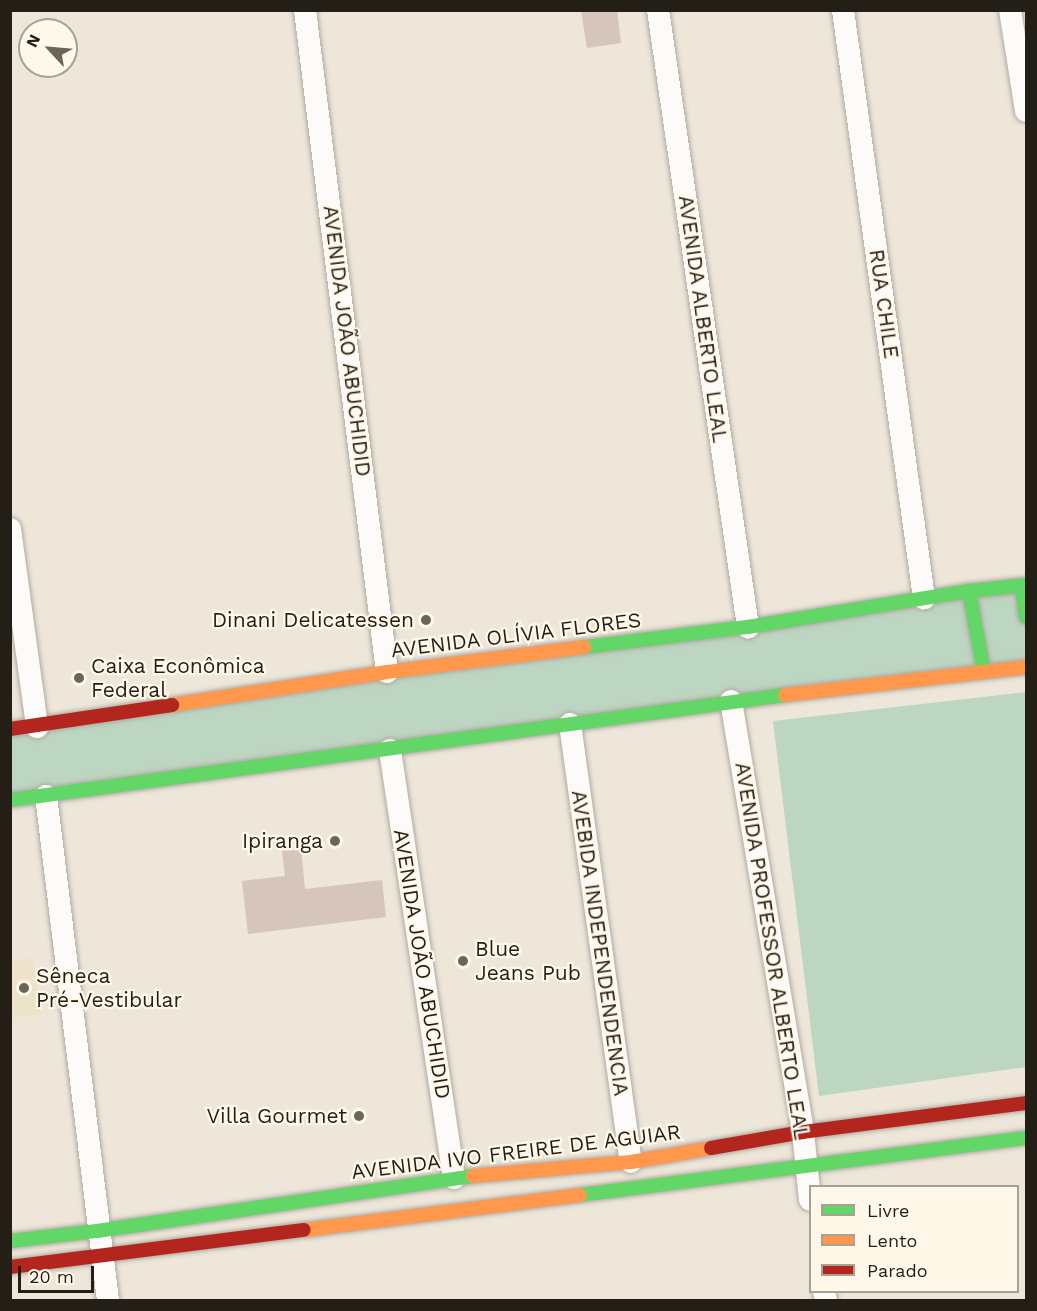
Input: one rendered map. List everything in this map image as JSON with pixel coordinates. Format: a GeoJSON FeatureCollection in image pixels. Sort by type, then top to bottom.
{"type":"FeatureCollection","features":[{"type":"Feature","properties":{"kind":"main road","name":"AVENIDA OLÍVIA FLORES"},"geometry":{"type":"LineString","coordinates":[[10,729],[37,727],[387,672],[748,627],[969,591],[1024,586]]}},
{"type":"Feature","properties":{"kind":"main road"},"geometry":{"type":"LineString","coordinates":[[1024,586],[1026,617]]}},
{"type":"Feature","properties":{"kind":"main road"},"geometry":{"type":"LineString","coordinates":[[969,591],[984,672]]}},
{"type":"Feature","properties":{"kind":"main road"},"geometry":{"type":"LineString","coordinates":[[10,800],[390,750],[731,701],[1026,667]]}},
{"type":"Feature","properties":{"kind":"main road","name":"AVENIDA IVO FREIRE DE AGUIAR"},"geometry":{"type":"LineString","coordinates":[[10,1241],[97,1231],[454,1178],[631,1162],[803,1132],[1026,1103]]}},
{"type":"Feature","properties":{"kind":"main road"},"geometry":{"type":"LineString","coordinates":[[10,1267],[1026,1138]]}},
{"type":"Feature","properties":{"kind":"street","name":"AVENIDA JOÃO ABUCHIDID"},"geometry":{"type":"LineString","coordinates":[[305,10],[387,672]]}},
{"type":"Feature","properties":{"kind":"street","name":"AVENIDA ALBERTO LEAL"},"geometry":{"type":"LineString","coordinates":[[658,10],[748,627]]}},
{"type":"Feature","properties":{"kind":"street","name":"RUA CHILE"},"geometry":{"type":"LineString","coordinates":[[843,10],[924,598]]}},
{"type":"Feature","properties":{"kind":"street"},"geometry":{"type":"LineString","coordinates":[[1010,10],[1026,111]]}},
{"type":"Feature","properties":{"kind":"street"},"geometry":{"type":"LineString","coordinates":[[10,529],[37,727]]}},
{"type":"Feature","properties":{"kind":"street","name":"AVENIDA PROFESSOR ALBERTO LEAL"},"geometry":{"type":"LineString","coordinates":[[731,701],[803,1132],[809,1192]]}},
{"type":"Feature","properties":{"kind":"street","name":"AVEBIDA INDEPENDENDENCIA"},"geometry":{"type":"LineString","coordinates":[[570,724],[631,1162]]}},
{"type":"Feature","properties":{"kind":"street","name":"AVENIDA JOÃO ABUCHIDID"},"geometry":{"type":"LineString","coordinates":[[390,750],[454,1178]]}},
{"type":"Feature","properties":{"kind":"street"},"geometry":{"type":"LineString","coordinates":[[46,796],[97,1231],[108,1300]]}},
{"type":"Feature","properties":{"kind":"shaded area","name":"Sêneca Pré-Vestibular"},"geometry":{"type":"Polygon","coordinates":[[[33,958],[41,1014],[11,1018],[11,961],[33,958]]]}},
{"type":"Feature","properties":{"kind":"green space"},"geometry":{"type":"Polygon","coordinates":[[[1026,590],[1026,666],[11,795],[10,727],[1026,590]]]}},
{"type":"Feature","properties":{"kind":"green space"},"geometry":{"type":"Polygon","coordinates":[[[1026,692],[1026,1067],[819,1096],[773,721],[1026,692]]]}},
{"type":"Feature","properties":{"kind":"building"},"geometry":{"type":"Polygon","coordinates":[[[581,10],[617,10],[621,43],[587,48],[581,10]]]}},
{"type":"Feature","properties":{"kind":"building"},"geometry":{"type":"Polygon","coordinates":[[[301,849],[305,889],[382,880],[386,917],[248,934],[242,881],[285,876],[282,851],[301,849]]]}},
{"type":"Feature","properties":{"kind":"traffic: fast"},"geometry":{"type":"LineString","coordinates":[[584,647],[748,627],[969,591],[1026,585]]}},
{"type":"Feature","properties":{"kind":"traffic: fast"},"geometry":{"type":"LineString","coordinates":[[1022,586],[1026,617]]}},
{"type":"Feature","properties":{"kind":"traffic: fast"},"geometry":{"type":"LineString","coordinates":[[969,591],[984,672]]}},
{"type":"Feature","properties":{"kind":"traffic: fast"},"geometry":{"type":"LineString","coordinates":[[10,800],[785,695]]}},
{"type":"Feature","properties":{"kind":"traffic: fast"},"geometry":{"type":"LineString","coordinates":[[580,1195],[1026,1138]]}},
{"type":"Feature","properties":{"kind":"traffic: fast"},"geometry":{"type":"LineString","coordinates":[[10,1241],[97,1231],[473,1176]]}},
{"type":"Feature","properties":{"kind":"traffic: slow"},"geometry":{"type":"LineString","coordinates":[[172,705],[387,672],[584,647]]}},
{"type":"Feature","properties":{"kind":"traffic: slow"},"geometry":{"type":"LineString","coordinates":[[785,695],[1026,667]]}},
{"type":"Feature","properties":{"kind":"traffic: slow"},"geometry":{"type":"LineString","coordinates":[[473,1176],[631,1162],[711,1148]]}},
{"type":"Feature","properties":{"kind":"traffic: slow"},"geometry":{"type":"LineString","coordinates":[[304,1230],[580,1195]]}},
{"type":"Feature","properties":{"kind":"traffic: jam"},"geometry":{"type":"LineString","coordinates":[[10,729],[172,705]]}},
{"type":"Feature","properties":{"kind":"traffic: jam"},"geometry":{"type":"LineString","coordinates":[[711,1148],[803,1132],[1026,1103]]}},
{"type":"Feature","properties":{"kind":"traffic: jam"},"geometry":{"type":"LineString","coordinates":[[10,1267],[304,1230]]}},
{"type":"Feature","properties":{"kind":"place","name":"Dinani Delicatessen"},"geometry":{"type":"Point","coordinates":[426,620]}},
{"type":"Feature","properties":{"kind":"place","name":"Caixa Econômica Federal"},"geometry":{"type":"Point","coordinates":[79,678]}},
{"type":"Feature","properties":{"kind":"place","name":"Ipiranga"},"geometry":{"type":"Point","coordinates":[335,841]}},
{"type":"Feature","properties":{"kind":"place","name":"Blue Jeans Pub"},"geometry":{"type":"Point","coordinates":[463,961]}},
{"type":"Feature","properties":{"kind":"place","name":"Sêneca Pré-Vestibular"},"geometry":{"type":"Point","coordinates":[24,988]}},
{"type":"Feature","properties":{"kind":"place","name":"Villa Gourmet"},"geometry":{"type":"Point","coordinates":[359,1116]}}]}
